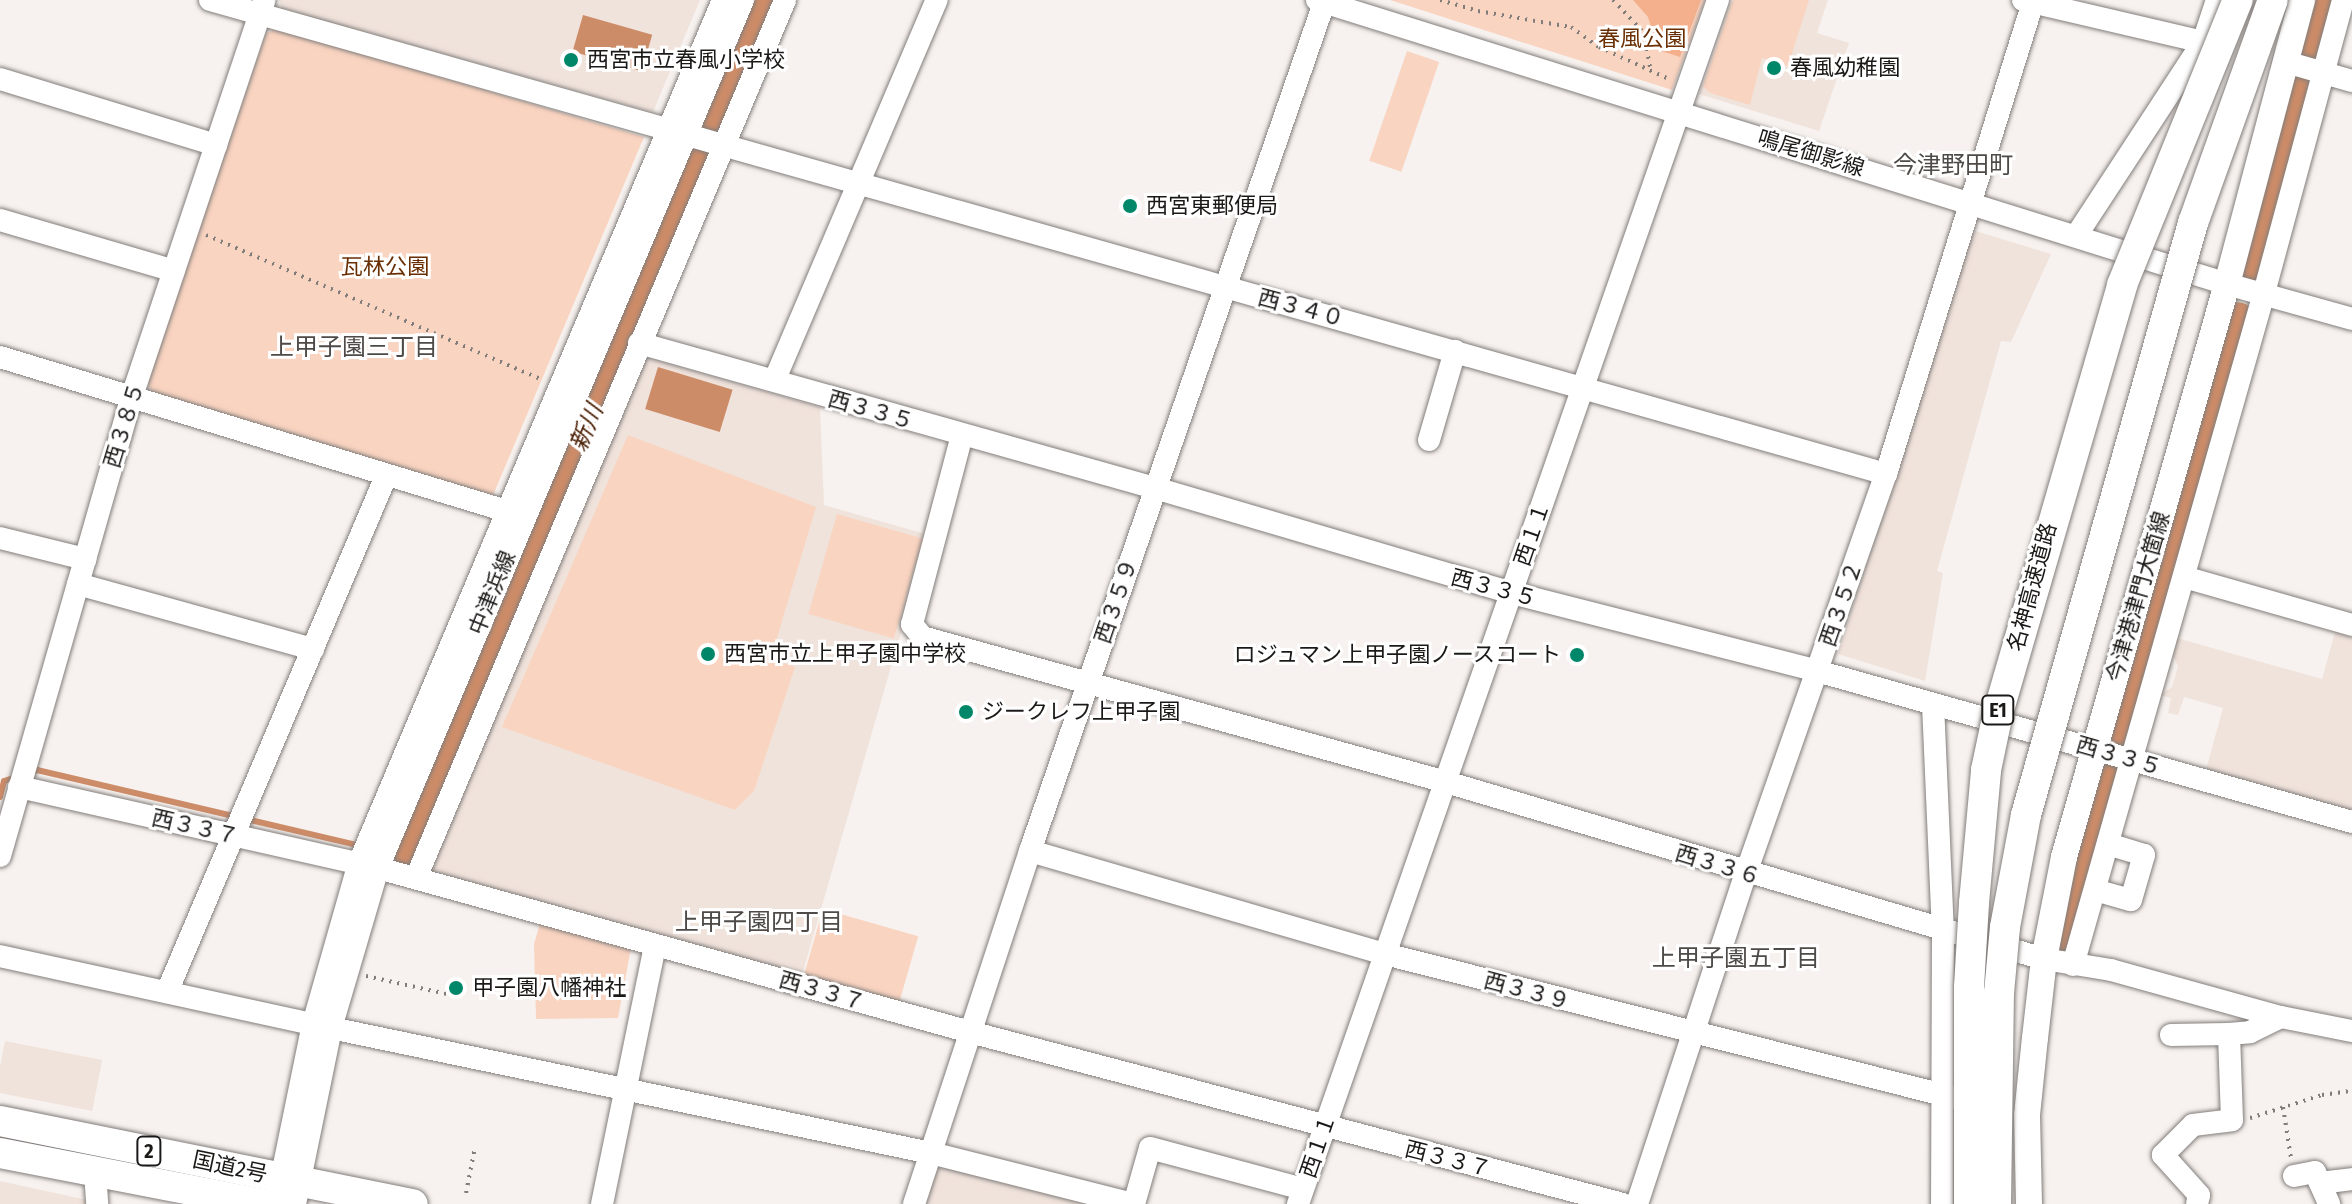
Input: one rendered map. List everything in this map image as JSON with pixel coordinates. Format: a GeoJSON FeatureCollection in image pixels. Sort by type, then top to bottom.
{"type":"FeatureCollection","features":[{"type":"Feature","properties":{"kind":"highway","name":"名神高速道路"},"geometry":{"type":"LineString","coordinates":[[1969,1204],[1969,987],[1986,770],[1998,713],[2122,285],[2238,0]]}},
{"type":"Feature","properties":{"kind":"highway","name":"E1"},"geometry":{"type":"LineString","coordinates":[[1996,1204],[1999,993],[2005,927],[2026,815],[2193,223],[2273,0]]}},
{"type":"Feature","properties":{"kind":"highway","name":"国道2号"},"geometry":{"type":"LineString","coordinates":[[0,1121],[287,1192],[413,1204]]}},
{"type":"Feature","properties":{"kind":"highway","name":"国道2号"},"geometry":{"type":"LineString","coordinates":[[0,1153],[263,1204]]}},
{"type":"Feature","properties":{"kind":"main road","name":"今津港津門大箇線"},"geometry":{"type":"LineString","coordinates":[[2029,1204],[2027,1115],[2044,959],[2064,857],[2115,755],[2227,284],[2305,68],[2302,0]]}},
{"type":"Feature","properties":{"kind":"street","name":"西３４０"},"geometry":{"type":"LineString","coordinates":[[210,0],[262,7],[698,138],[1886,474]]}},
{"type":"Feature","properties":{"kind":"street","name":"中津浜線"},"geometry":{"type":"LineString","coordinates":[[698,138],[723,0]]}},
{"type":"Feature","properties":{"kind":"street","name":"中津浜線"},"geometry":{"type":"LineString","coordinates":[[287,1192],[322,1026],[368,866],[516,514],[698,138],[743,0]]}},
{"type":"Feature","properties":{"kind":"street"},"geometry":{"type":"LineString","coordinates":[[416,878],[639,343],[698,138],[785,0]]}},
{"type":"Feature","properties":{"kind":"street"},"geometry":{"type":"LineString","coordinates":[[775,379],[937,0]]}},
{"type":"Feature","properties":{"kind":"street","name":"西１１"},"geometry":{"type":"LineString","coordinates":[[1301,1196],[1718,0]]}},
{"type":"Feature","properties":{"kind":"street"},"geometry":{"type":"LineString","coordinates":[[2076,236],[2203,42],[2217,0]]}},
{"type":"Feature","properties":{"kind":"street"},"geometry":{"type":"LineString","coordinates":[[2073,965],[2108,844],[2115,755],[2184,577],[2264,293],[2305,68],[2343,0]]}},
{"type":"Feature","properties":{"kind":"street","name":"鳴尾御影線"},"geometry":{"type":"LineString","coordinates":[[1322,1],[2227,284],[2352,319]]}},
{"type":"Feature","properties":{"kind":"street","name":"西３５９"},"geometry":{"type":"LineString","coordinates":[[914,1204],[1030,851],[1322,1]]}},
{"type":"Feature","properties":{"kind":"street"},"geometry":{"type":"LineString","coordinates":[[2030,1],[2203,42]]}},
{"type":"Feature","properties":{"kind":"street","name":"西３５２"},"geometry":{"type":"LineString","coordinates":[[1637,1204],[1746,873],[1886,474],[2030,1]]}},
{"type":"Feature","properties":{"kind":"street","name":"西３８５"},"geometry":{"type":"LineString","coordinates":[[0,856],[5,818],[22,779],[131,399],[262,7]]}},
{"type":"Feature","properties":{"kind":"street"},"geometry":{"type":"LineString","coordinates":[[2305,68],[2352,81]]}},
{"type":"Feature","properties":{"kind":"street"},"geometry":{"type":"LineString","coordinates":[[0,79],[216,145]]}},
{"type":"Feature","properties":{"kind":"street"},"geometry":{"type":"LineString","coordinates":[[0,220],[174,271]]}},
{"type":"Feature","properties":{"kind":"street","name":"西３３５"},"geometry":{"type":"LineString","coordinates":[[639,343],[763,380],[775,379],[781,384],[1155,488],[1512,593],[1817,671],[2352,822]]}},
{"type":"Feature","properties":{"kind":"street"},"geometry":{"type":"LineString","coordinates":[[1429,440],[1455,351]]}},
{"type":"Feature","properties":{"kind":"street"},"geometry":{"type":"LineString","coordinates":[[0,357],[516,514]]}},
{"type":"Feature","properties":{"kind":"street","name":"西３３６"},"geometry":{"type":"LineString","coordinates":[[962,435],[912,624],[922,637],[1446,782],[2044,959],[2111,970],[2281,1017],[2352,1031]]}},
{"type":"Feature","properties":{"kind":"street"},"geometry":{"type":"LineString","coordinates":[[167,992],[386,476]]}},
{"type":"Feature","properties":{"kind":"street"},"geometry":{"type":"LineString","coordinates":[[0,538],[85,559]]}},
{"type":"Feature","properties":{"kind":"street"},"geometry":{"type":"LineString","coordinates":[[2184,577],[2352,625]]}},
{"type":"Feature","properties":{"kind":"street"},"geometry":{"type":"LineString","coordinates":[[78,584],[313,649]]}},
{"type":"Feature","properties":{"kind":"street"},"geometry":{"type":"LineString","coordinates":[[1933,704],[1943,930],[1942,1204]]}},
{"type":"Feature","properties":{"kind":"street","name":"西３３７"},"geometry":{"type":"LineString","coordinates":[[22,779],[233,836],[416,878],[970,1032],[1623,1204]]}},
{"type":"Feature","properties":{"kind":"street"},"geometry":{"type":"LineString","coordinates":[[2095,890],[2131,900],[2144,855],[2108,844]]}},
{"type":"Feature","properties":{"kind":"street","name":"西３３９"},"geometry":{"type":"LineString","coordinates":[[1030,851],[1385,954],[1694,1035],[2027,1115]]}},
{"type":"Feature","properties":{"kind":"street"},"geometry":{"type":"LineString","coordinates":[[602,1204],[655,945]]}},
{"type":"Feature","properties":{"kind":"street"},"geometry":{"type":"LineString","coordinates":[[0,956],[931,1153],[1133,1204],[1150,1148],[1301,1196]]}},
{"type":"Feature","properties":{"kind":"street"},"geometry":{"type":"LineString","coordinates":[[2171,1035],[2250,1032],[2281,1017]]}},
{"type":"Feature","properties":{"kind":"street"},"geometry":{"type":"LineString","coordinates":[[2197,1204],[2199,1195],[2163,1155],[2193,1125],[2232,1120],[2229,1034]]}},
{"type":"Feature","properties":{"kind":"street"},"geometry":{"type":"LineString","coordinates":[[95,1172],[97,1204]]}},
{"type":"Feature","properties":{"kind":"street"},"geometry":{"type":"LineString","coordinates":[[2294,1176],[2315,1172],[2329,1204]]}},
{"type":"Feature","properties":{"kind":"street"},"geometry":{"type":"LineString","coordinates":[[2320,1183],[2352,1179]]}},
{"type":"Feature","properties":{"kind":"path"},"geometry":{"type":"LineString","coordinates":[[1440,0],[1478,11],[1571,27],[1599,47],[1688,88]]}},
{"type":"Feature","properties":{"kind":"path"},"geometry":{"type":"LineString","coordinates":[[1613,0],[1644,33],[1651,71]]}},
{"type":"Feature","properties":{"kind":"path"},"geometry":{"type":"LineString","coordinates":[[188,227],[546,381]]}},
{"type":"Feature","properties":{"kind":"path"},"geometry":{"type":"LineString","coordinates":[[360,974],[447,994]]}},
{"type":"Feature","properties":{"kind":"path"},"geometry":{"type":"LineString","coordinates":[[2232,1120],[2352,1091]]}},
{"type":"Feature","properties":{"kind":"path"},"geometry":{"type":"LineString","coordinates":[[2282,1106],[2294,1176]]}},
{"type":"Feature","properties":{"kind":"path"},"geometry":{"type":"LineString","coordinates":[[466,1193],[475,1147]]}},
{"type":"Feature","properties":{"kind":"shaded area","name":"西宮市立春風小学校"},"geometry":{"type":"Polygon","coordinates":[[[279,0],[700,0],[653,112],[282,9],[279,0]]]}},
{"type":"Feature","properties":{"kind":"shaded area"},"geometry":{"type":"Polygon","coordinates":[[[1633,0],[1701,0],[1680,57],[1658,50],[1648,17],[1633,0]]]}},
{"type":"Feature","properties":{"kind":"shaded area","name":"春風幼稚園"},"geometry":{"type":"Polygon","coordinates":[[[1731,0],[1828,0],[1817,33],[1849,43],[1819,131],[1699,94],[1731,0]]]}},
{"type":"Feature","properties":{"kind":"shaded area"},"geometry":{"type":"Polygon","coordinates":[[[583,15],[652,35],[642,71],[573,52],[583,15]]]}},
{"type":"Feature","properties":{"kind":"shaded area"},"geometry":{"type":"Polygon","coordinates":[[[1972,230],[2051,254],[2011,342],[2001,341],[1937,571],[1943,573],[1925,681],[1838,654],[1972,230]]]}},
{"type":"Feature","properties":{"kind":"shaded area","name":"西宮市立上甲子園中学校"},"geometry":{"type":"Polygon","coordinates":[[[648,358],[820,407],[824,505],[929,535],[802,975],[431,871],[640,359],[648,358]]]}},
{"type":"Feature","properties":{"kind":"shaded area"},"geometry":{"type":"Polygon","coordinates":[[[658,367],[733,390],[720,432],[645,409],[658,367]]]}},
{"type":"Feature","properties":{"kind":"shaded area"},"geometry":{"type":"Polygon","coordinates":[[[2335,632],[2352,636],[2352,814],[2205,773],[2223,708],[2184,697],[2178,715],[2168,713],[2171,698],[2160,695],[2172,687],[2178,666],[2172,654],[2177,638],[2322,679],[2335,632]]]}},
{"type":"Feature","properties":{"kind":"shaded area"},"geometry":{"type":"Polygon","coordinates":[[[5,1041],[102,1060],[92,1111],[0,1093],[0,1067],[5,1041]]]}},
{"type":"Feature","properties":{"kind":"shaded area"},"geometry":{"type":"Polygon","coordinates":[[[943,1166],[1099,1204],[925,1204],[937,1170],[943,1166]]]}},
{"type":"Feature","properties":{"kind":"shaded area"},"geometry":{"type":"Polygon","coordinates":[[[0,1181],[87,1200],[87,1204],[0,1204],[0,1181]]]}},
{"type":"Feature","properties":{"kind":"green space","name":"春風公園"},"geometry":{"type":"Polygon","coordinates":[[[1390,0],[1705,0],[1672,90],[1390,0]]]}},
{"type":"Feature","properties":{"kind":"green space"},"geometry":{"type":"Polygon","coordinates":[[[1733,0],[1809,0],[1788,66],[1762,58],[1750,105],[1710,93],[1703,86],[1733,0]]]}},
{"type":"Feature","properties":{"kind":"green space","name":"瓦林公園"},"geometry":{"type":"Polygon","coordinates":[[[277,29],[644,137],[491,500],[152,393],[147,382],[266,33],[277,29]]]}},
{"type":"Feature","properties":{"kind":"green space"},"geometry":{"type":"Polygon","coordinates":[[[1407,51],[1439,62],[1401,172],[1369,161],[1407,51]]]}},
{"type":"Feature","properties":{"kind":"green space"},"geometry":{"type":"Polygon","coordinates":[[[628,435],[816,507],[771,658],[795,667],[754,791],[735,810],[502,727],[628,435]]]}},
{"type":"Feature","properties":{"kind":"green space"},"geometry":{"type":"Polygon","coordinates":[[[837,514],[923,539],[894,639],[808,614],[837,514]]]}},
{"type":"Feature","properties":{"kind":"green space"},"geometry":{"type":"Polygon","coordinates":[[[823,909],[918,936],[899,1002],[804,974],[823,909]]]}},
{"type":"Feature","properties":{"kind":"green space"},"geometry":{"type":"Polygon","coordinates":[[[540,924],[631,948],[618,1018],[536,1019],[534,944],[540,924]]]}},
{"type":"Feature","properties":{"kind":"waterway","name":"新川"},"geometry":{"type":"LineString","coordinates":[[406,857],[426,817],[768,0]]}},
{"type":"Feature","properties":{"kind":"waterway"},"geometry":{"type":"LineString","coordinates":[[2252,265],[2325,0]]}},
{"type":"Feature","properties":{"kind":"waterway"},"geometry":{"type":"LineString","coordinates":[[2065,949],[2238,320]]}},
{"type":"Feature","properties":{"kind":"waterway"},"geometry":{"type":"LineString","coordinates":[[30,773],[37,770],[357,845]]}},
{"type":"Feature","properties":{"kind":"waterway"},"geometry":{"type":"LineString","coordinates":[[0,797],[4,781],[16,777]]}},
{"type":"Feature","properties":{"kind":"tunnel"},"geometry":{"type":"LineString","coordinates":[[2208,43],[2286,62]]}},
{"type":"Feature","properties":{"kind":"place","name":"西宮市立春風小学校"},"geometry":{"type":"Point","coordinates":[571,60]}},
{"type":"Feature","properties":{"kind":"place","name":"春風幼稚園"},"geometry":{"type":"Point","coordinates":[1774,68]}},
{"type":"Feature","properties":{"kind":"place","name":"西宮東郵便局"},"geometry":{"type":"Point","coordinates":[1130,206]}},
{"type":"Feature","properties":{"kind":"place","name":"西宮市立上甲子園中学校"},"geometry":{"type":"Point","coordinates":[708,654]}},
{"type":"Feature","properties":{"kind":"place","name":"ロジュマン上甲子園ノースコート"},"geometry":{"type":"Point","coordinates":[1577,655]}},
{"type":"Feature","properties":{"kind":"place","name":"ジークレフ上甲子園"},"geometry":{"type":"Point","coordinates":[966,712]}},
{"type":"Feature","properties":{"kind":"place","name":"甲子園八幡神社"},"geometry":{"type":"Point","coordinates":[456,988]}},
{"type":"Feature","properties":{"kind":"district","name":"今津野田町"},"geometry":{"type":"Point","coordinates":[1953,166]}},
{"type":"Feature","properties":{"kind":"district","name":"上甲子園三丁目"},"geometry":{"type":"Point","coordinates":[354,348]}},
{"type":"Feature","properties":{"kind":"district","name":"上甲子園四丁目"},"geometry":{"type":"Point","coordinates":[759,923]}},
{"type":"Feature","properties":{"kind":"district","name":"上甲子園五丁目"},"geometry":{"type":"Point","coordinates":[1736,959]}}]}
